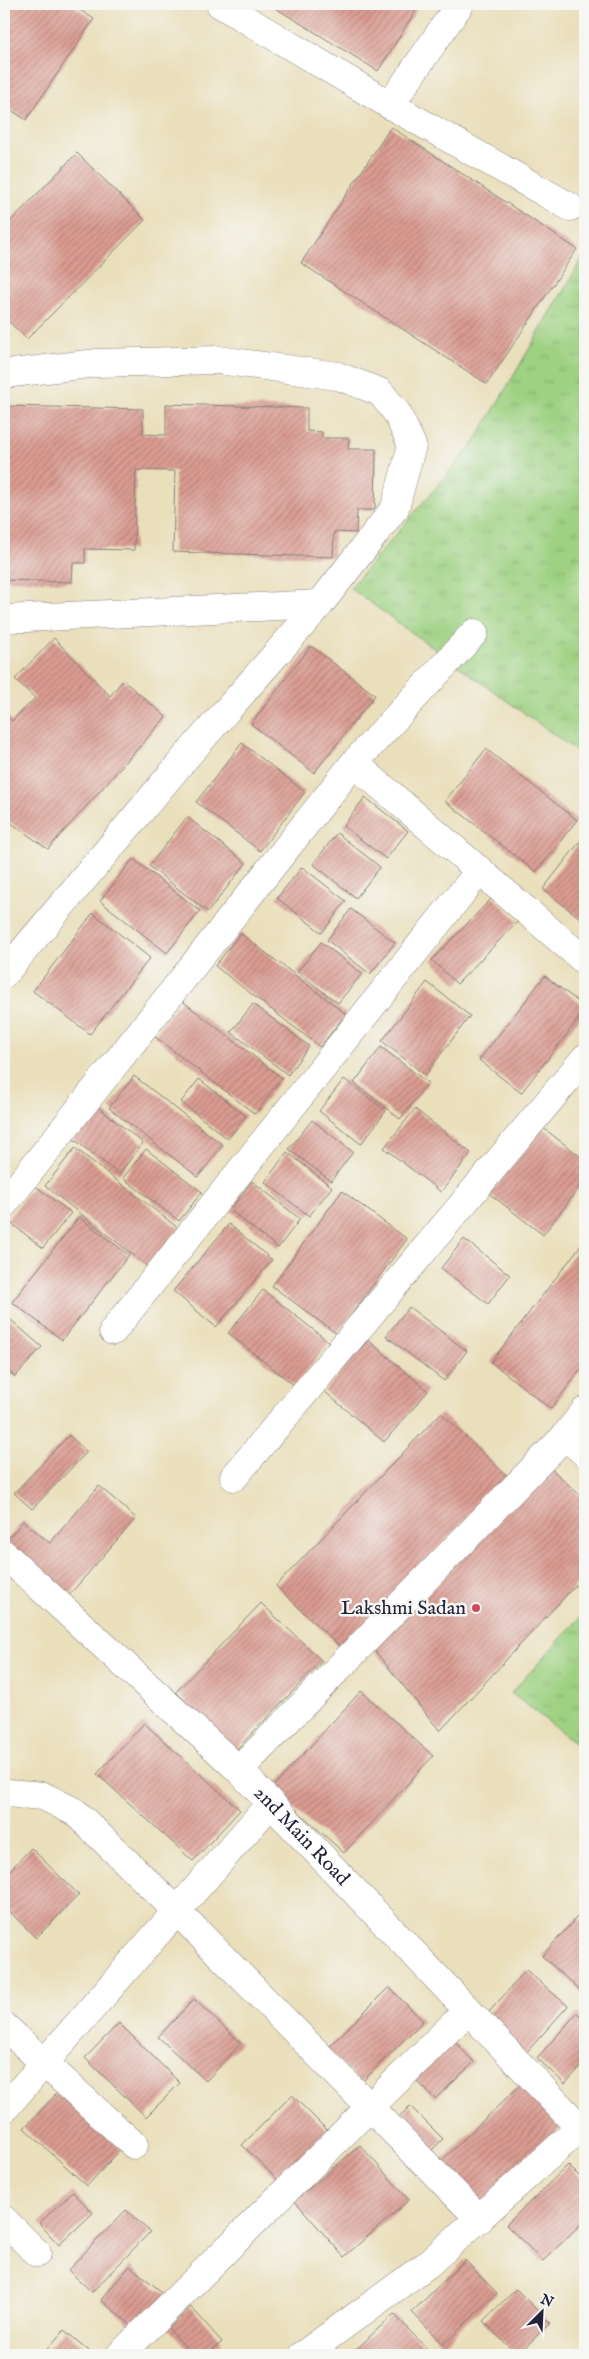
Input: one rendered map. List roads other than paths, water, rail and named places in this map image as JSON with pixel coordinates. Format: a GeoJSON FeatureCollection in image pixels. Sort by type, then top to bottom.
{"type":"FeatureCollection","features":[{"type":"Feature","properties":{"kind":"street"},"geometry":{"type":"LineString","coordinates":[[220,4],[390,106],[570,206]]}},
{"type":"Feature","properties":{"kind":"street"},"geometry":{"type":"LineString","coordinates":[[390,106],[460,4]]}},
{"type":"Feature","properties":{"kind":"street"},"geometry":{"type":"LineString","coordinates":[[4,374],[97,363],[219,360],[338,376],[380,392],[397,413],[412,444],[396,508],[320,604],[186,758],[4,974]]}},
{"type":"Feature","properties":{"kind":"street"},"geometry":{"type":"LineString","coordinates":[[4,619],[320,604]]}},
{"type":"Feature","properties":{"kind":"street"},"geometry":{"type":"LineString","coordinates":[[4,1204],[354,763],[474,633]]}},
{"type":"Feature","properties":{"kind":"street"},"geometry":{"type":"LineString","coordinates":[[354,763],[585,961]]}},
{"type":"Feature","properties":{"kind":"street"},"geometry":{"type":"LineString","coordinates":[[113,1331],[480,870]]}},
{"type":"Feature","properties":{"kind":"street"},"geometry":{"type":"LineString","coordinates":[[234,1477],[585,1058]]}},
{"type":"Feature","properties":{"kind":"street"},"geometry":{"type":"LineString","coordinates":[[239,1770],[564,1436],[585,1411]]}},
{"type":"Feature","properties":{"kind":"street"},"geometry":{"type":"LineString","coordinates":[[564,1436],[585,1453]]}},
{"type":"Feature","properties":{"kind":"street","name":"2nd Main Road"},"geometry":{"type":"LineString","coordinates":[[4,1554],[239,1770],[583,2131]]}},
{"type":"Feature","properties":{"kind":"street"},"geometry":{"type":"LineString","coordinates":[[7,1793],[43,1796],[75,1812],[177,1911],[480,2219]]}},
{"type":"Feature","properties":{"kind":"street"},"geometry":{"type":"LineString","coordinates":[[4,2109],[270,1804]]}},
{"type":"Feature","properties":{"kind":"street"},"geometry":{"type":"LineString","coordinates":[[120,2355],[369,2106],[468,2010]]}},
{"type":"Feature","properties":{"kind":"street"},"geometry":{"type":"LineString","coordinates":[[4,2026],[134,2145]]}},
{"type":"Feature","properties":{"kind":"street"},"geometry":{"type":"LineString","coordinates":[[303,2355],[428,2264],[583,2131]]}},
{"type":"Feature","properties":{"kind":"street"},"geometry":{"type":"LineString","coordinates":[[4,2220],[37,2254]]}},
{"type":"Feature","properties":{"kind":"place","name":"Lakshmi Sadan"},"geometry":{"type":"Point","coordinates":[476,1608]}}]}
